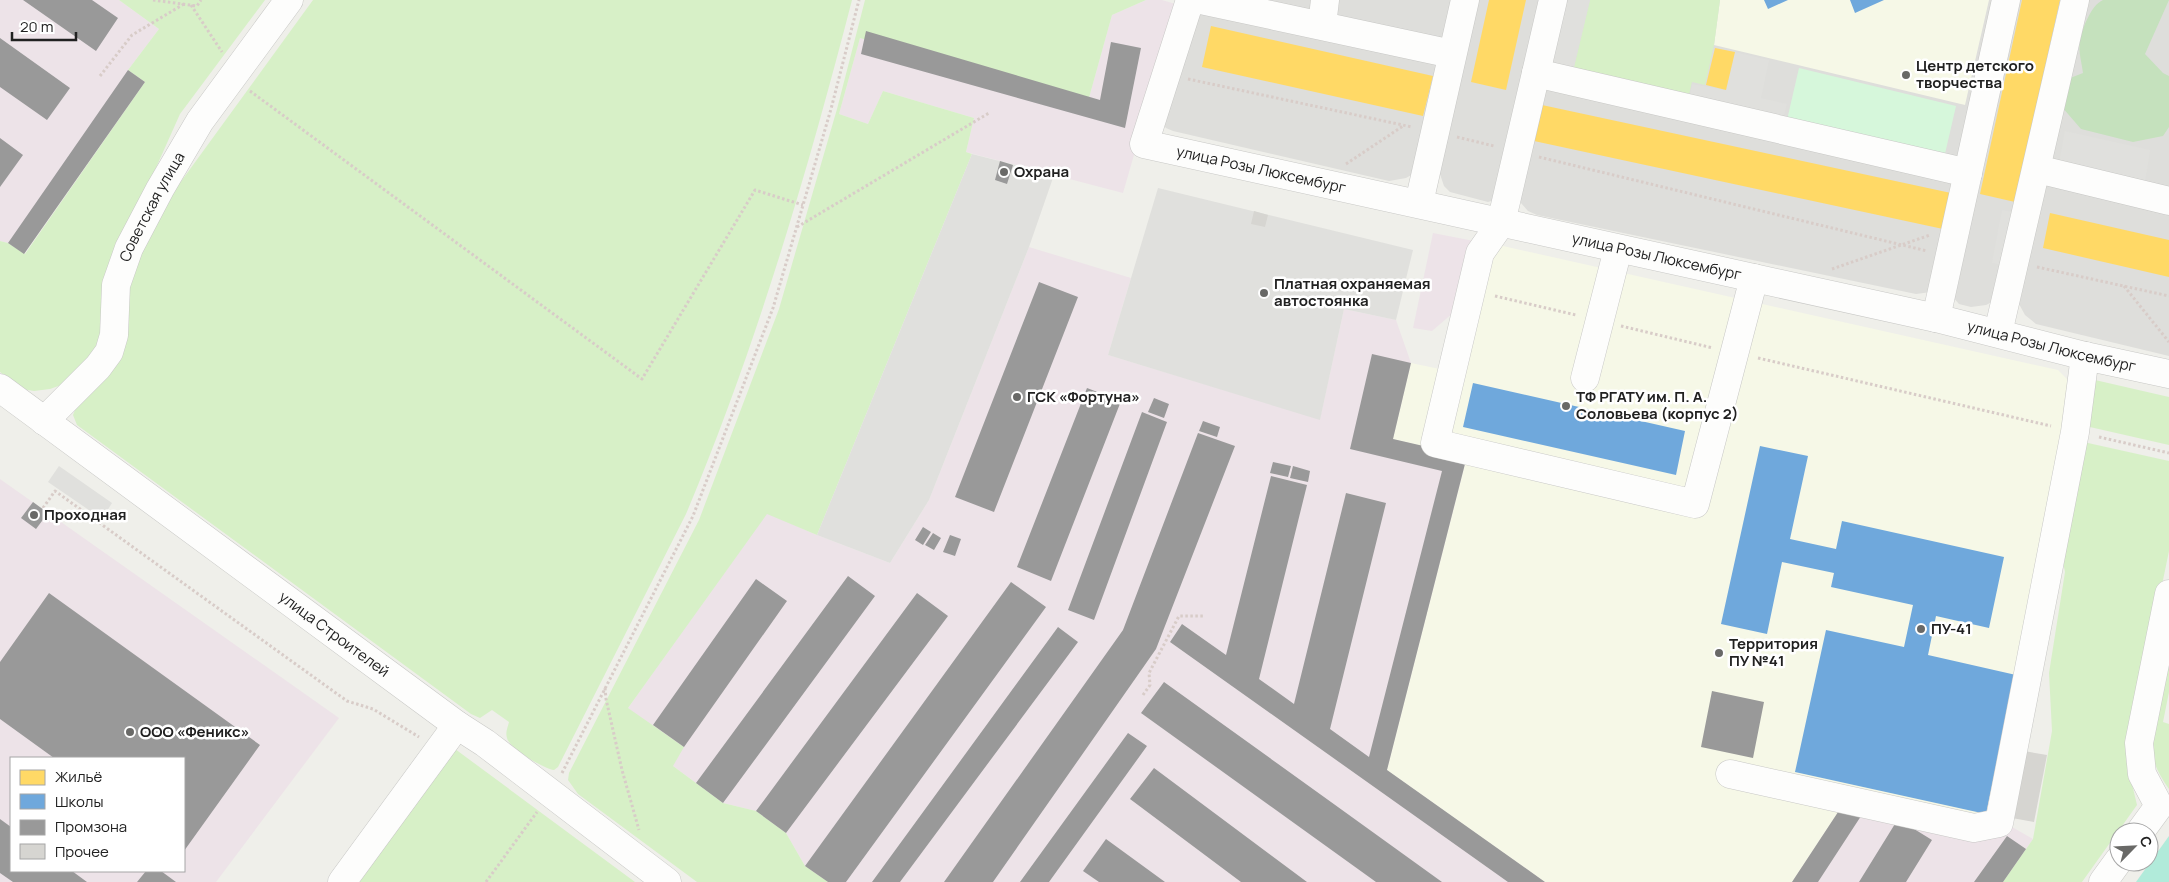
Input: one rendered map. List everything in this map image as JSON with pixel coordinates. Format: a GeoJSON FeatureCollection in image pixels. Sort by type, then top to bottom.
{"type":"FeatureCollection","features":[{"type":"Feature","properties":{"kind":"street","name":"Советская улица"},"geometry":{"type":"LineString","coordinates":[[44,421],[98,367],[110,352],[114,335],[116,285],[129,248],[160,189],[200,121],[288,0]]}},
{"type":"Feature","properties":{"kind":"street"},"geometry":{"type":"LineString","coordinates":[[1166,75],[1190,0]]}},
{"type":"Feature","properties":{"kind":"street"},"geometry":{"type":"LineString","coordinates":[[1201,0],[1324,13],[1452,54]]}},
{"type":"Feature","properties":{"kind":"street"},"geometry":{"type":"LineString","coordinates":[[1419,203],[1465,0]]}},
{"type":"Feature","properties":{"kind":"street"},"geometry":{"type":"LineString","coordinates":[[1552,0],[1501,223],[1480,253],[1436,443],[1694,504],[1754,278]]}},
{"type":"Feature","properties":{"kind":"street"},"geometry":{"type":"LineString","coordinates":[[1936,318],[2006,0]]}},
{"type":"Feature","properties":{"kind":"street"},"geometry":{"type":"LineString","coordinates":[[1998,332],[2075,0]]}},
{"type":"Feature","properties":{"kind":"street"},"geometry":{"type":"LineString","coordinates":[[1536,73],[1968,173]]}},
{"type":"Feature","properties":{"kind":"street","name":"улица Розы Люксембург"},"geometry":{"type":"LineString","coordinates":[[1166,75],[1144,144],[1936,318],[1998,332],[2086,356],[2169,374]]}},
{"type":"Feature","properties":{"kind":"street"},"geometry":{"type":"LineString","coordinates":[[2037,169],[2169,202]]}},
{"type":"Feature","properties":{"kind":"street"},"geometry":{"type":"LineString","coordinates":[[1585,378],[1618,249]]}},
{"type":"Feature","properties":{"kind":"street"},"geometry":{"type":"LineString","coordinates":[[1730,774],[1974,828],[2000,823],[2074,432],[2086,356]]}},
{"type":"Feature","properties":{"kind":"street","name":"улица Строителей"},"geometry":{"type":"LineString","coordinates":[[0,388],[484,742],[667,882]]}},
{"type":"Feature","properties":{"kind":"street"},"geometry":{"type":"LineString","coordinates":[[2147,822],[2159,806],[2142,774],[2139,743],[2169,594]]}},
{"type":"Feature","properties":{"kind":"street"},"geometry":{"type":"LineString","coordinates":[[342,882],[457,724]]}},
{"type":"Feature","properties":{"kind":"path"},"geometry":{"type":"LineString","coordinates":[[153,0],[197,6],[201,0]]}},
{"type":"Feature","properties":{"kind":"path"},"geometry":{"type":"LineString","coordinates":[[486,882],[551,793],[693,516],[773,308],[831,109],[859,0]]}},
{"type":"Feature","properties":{"kind":"path"},"geometry":{"type":"LineString","coordinates":[[100,76],[132,35],[184,4]]}},
{"type":"Feature","properties":{"kind":"path"},"geometry":{"type":"LineString","coordinates":[[191,5],[234,75],[642,379],[754,190],[803,205]]}},
{"type":"Feature","properties":{"kind":"path"},"geometry":{"type":"LineString","coordinates":[[1166,75],[1435,132],[1950,256]]}},
{"type":"Feature","properties":{"kind":"path"},"geometry":{"type":"LineString","coordinates":[[796,227],[989,113]]}},
{"type":"Feature","properties":{"kind":"path"},"geometry":{"type":"LineString","coordinates":[[1319,181],[1404,125]]}},
{"type":"Feature","properties":{"kind":"path"},"geometry":{"type":"LineString","coordinates":[[1830,270],[1956,226]]}},
{"type":"Feature","properties":{"kind":"path"},"geometry":{"type":"LineString","coordinates":[[2015,262],[2169,296]]}},
{"type":"Feature","properties":{"kind":"path"},"geometry":{"type":"LineString","coordinates":[[2124,286],[2169,342]]}},
{"type":"Feature","properties":{"kind":"path"},"geometry":{"type":"LineString","coordinates":[[1472,291],[2169,453]]}},
{"type":"Feature","properties":{"kind":"path"},"geometry":{"type":"LineString","coordinates":[[43,508],[55,491],[347,701],[373,709],[438,750]]}},
{"type":"Feature","properties":{"kind":"path"},"geometry":{"type":"LineString","coordinates":[[1143,695],[1150,685],[1149,673],[1155,658],[1180,616],[1203,616]]}},
{"type":"Feature","properties":{"kind":"path"},"geometry":{"type":"LineString","coordinates":[[605,688],[622,770],[641,835]]}},
{"type":"Feature","properties":{"kind":"shaded area"},"geometry":{"type":"Polygon","coordinates":[[[0,0],[119,0],[159,29],[128,70],[145,82],[24,254],[8,243],[0,241],[0,0]]]}},
{"type":"Feature","properties":{"kind":"shaded area"},"geometry":{"type":"Polygon","coordinates":[[[1146,0],[1162,0],[1182,6],[1123,193],[966,152],[974,118],[883,91],[868,124],[839,114],[860,38],[1087,105],[1112,15],[1146,0]]]}},
{"type":"Feature","properties":{"kind":"shaded area"},"geometry":{"type":"Polygon","coordinates":[[[1199,0],[2169,0],[2169,356],[2036,324],[2025,315],[2019,304],[1998,299],[1986,305],[1971,307],[1959,304],[1952,296],[1931,292],[1916,294],[1537,215],[1528,211],[1521,203],[1518,193],[1488,202],[1450,192],[1444,186],[1439,171],[1413,174],[1406,178],[1389,181],[1173,131],[1166,128],[1161,122],[1199,0]]]}},
{"type":"Feature","properties":{"kind":"shaded area"},"geometry":{"type":"Polygon","coordinates":[[[1566,0],[1590,0],[1573,71],[1550,65],[1566,0]]]}},
{"type":"Feature","properties":{"kind":"shaded area","name":"Центр детского творчества"},"geometry":{"type":"Polygon","coordinates":[[[1720,0],[1989,0],[1965,105],[1714,45],[1720,0]]]}},
{"type":"Feature","properties":{"kind":"shaded area"},"geometry":{"type":"Polygon","coordinates":[[[1735,52],[1769,60],[1761,98],[1787,104],[1783,120],[1689,100],[1692,84],[1726,90],[1735,52]]]}},
{"type":"Feature","properties":{"kind":"shaded area"},"geometry":{"type":"Polygon","coordinates":[[[2065,131],[2150,150],[2143,195],[2057,174],[2065,131]]]}},
{"type":"Feature","properties":{"kind":"shaded area"},"geometry":{"type":"Polygon","coordinates":[[[972,154],[1054,175],[1029,247],[929,500],[890,563],[817,535],[972,154]]]}},
{"type":"Feature","properties":{"kind":"shaded area","name":"Платная охраняемая автостоянка"},"geometry":{"type":"Polygon","coordinates":[[[1158,188],[1413,250],[1396,320],[1344,309],[1320,420],[1108,355],[1158,188]]]}},
{"type":"Feature","properties":{"kind":"shaded area"},"geometry":{"type":"Polygon","coordinates":[[[2002,210],[2019,213],[2009,266],[1992,263],[2002,210]]]}},
{"type":"Feature","properties":{"kind":"shaded area"},"geometry":{"type":"Polygon","coordinates":[[[1433,233],[1474,241],[1460,307],[1432,331],[1413,328],[1433,233]]]}},
{"type":"Feature","properties":{"kind":"shaded area","name":"Территория ПУ №41"},"geometry":{"type":"Polygon","coordinates":[[[1503,246],[2058,370],[2070,382],[2073,397],[1987,821],[1844,803],[1792,882],[1545,882],[1387,770],[1467,457],[1393,439],[1411,363],[1459,373],[1495,247],[1503,246]]]}},
{"type":"Feature","properties":{"kind":"shaded area"},"geometry":{"type":"Polygon","coordinates":[[[1029,247],[1131,278],[1108,355],[1320,419],[1344,309],[1396,320],[1411,363],[1393,439],[1467,456],[1387,770],[1545,882],[828,882],[805,866],[786,833],[756,811],[723,803],[673,766],[628,708],[767,513],[817,535],[890,563],[929,500],[1029,247]]]}},
{"type":"Feature","properties":{"kind":"shaded area"},"geometry":{"type":"Polygon","coordinates":[[[59,466],[112,503],[102,519],[48,482],[59,466]]]}},
{"type":"Feature","properties":{"kind":"shaded area","name":"ООО «Феникс»"},"geometry":{"type":"Polygon","coordinates":[[[0,479],[339,718],[216,882],[0,882],[0,479]]]}},
{"type":"Feature","properties":{"kind":"shaded area"},"geometry":{"type":"Polygon","coordinates":[[[1844,803],[1987,821],[2012,827],[2033,839],[2003,882],[1792,882],[1844,803]]]}},
{"type":"Feature","properties":{"kind":"green space"},"geometry":{"type":"Polygon","coordinates":[[[119,0],[265,0],[180,114],[104,284],[101,339],[98,349],[61,385],[50,389],[34,391],[22,389],[0,372],[0,241],[8,243],[25,254],[145,82],[128,70],[159,29],[119,0]]]}},
{"type":"Feature","properties":{"kind":"green space"},"geometry":{"type":"Polygon","coordinates":[[[313,0],[852,0],[817,130],[778,260],[735,388],[711,451],[686,514],[558,767],[554,770],[527,757],[509,742],[506,734],[509,722],[492,710],[480,718],[471,714],[77,425],[73,415],[140,253],[169,198],[313,0]]]}},
{"type":"Feature","properties":{"kind":"green space"},"geometry":{"type":"Polygon","coordinates":[[[865,0],[1146,0],[1112,15],[1087,105],[860,38],[839,114],[868,124],[883,91],[974,118],[966,152],[972,154],[817,535],[767,514],[628,708],[684,747],[673,766],[723,803],[756,811],[786,833],[805,866],[828,882],[697,882],[578,794],[568,780],[569,773],[699,520],[779,309],[837,109],[865,0]]]}},
{"type":"Feature","properties":{"kind":"green space"},"geometry":{"type":"Polygon","coordinates":[[[1590,0],[1720,0],[1714,45],[1705,85],[1692,82],[1688,99],[1573,71],[1590,0]]]}},
{"type":"Feature","properties":{"kind":"green space"},"geometry":{"type":"Polygon","coordinates":[[[2103,0],[2169,0],[2145,54],[2163,73],[2169,76],[2169,127],[2163,136],[2133,142],[2081,129],[2062,107],[2060,82],[2083,73],[2079,49],[2081,36],[2091,12],[2103,0]]]}},
{"type":"Feature","properties":{"kind":"green space"},"geometry":{"type":"Polygon","coordinates":[[[1799,68],[1956,106],[1944,158],[1787,120],[1799,68]]]}},
{"type":"Feature","properties":{"kind":"green space"},"geometry":{"type":"Polygon","coordinates":[[[2095,380],[2169,397],[2169,445],[2081,425],[2095,380]]]}},
{"type":"Feature","properties":{"kind":"green space"},"geometry":{"type":"Polygon","coordinates":[[[2079,441],[2169,461],[2169,551],[2126,759],[2137,805],[2125,822],[2109,822],[2109,844],[2082,882],[2003,882],[2033,839],[2052,731],[2049,673],[2065,572],[2059,542],[2079,441]]]}},
{"type":"Feature","properties":{"kind":"green space"},"geometry":{"type":"Polygon","coordinates":[[[2169,638],[2169,692],[2163,722],[2169,724],[2169,789],[2153,758],[2151,731],[2169,638]]]}},
{"type":"Feature","properties":{"kind":"green space"},"geometry":{"type":"Polygon","coordinates":[[[451,746],[635,882],[352,882],[451,746]]]}},
{"type":"Feature","properties":{"kind":"green space"},"geometry":{"type":"Polygon","coordinates":[[[2169,836],[2169,882],[2136,882],[2143,872],[2159,872],[2159,850],[2169,836]]]}},
{"type":"Feature","properties":{"kind":"building: Жильё"},"geometry":{"type":"Polygon","coordinates":[[[1489,0],[1526,0],[1506,90],[1471,82],[1489,0]]]}},
{"type":"Feature","properties":{"kind":"building: Жильё"},"geometry":{"type":"Polygon","coordinates":[[[2022,0],[2060,0],[2015,202],[1980,194],[2022,0]]]}},
{"type":"Feature","properties":{"kind":"building: Жильё"},"geometry":{"type":"Polygon","coordinates":[[[1211,26],[1433,76],[1423,116],[1202,67],[1211,26]]]}},
{"type":"Feature","properties":{"kind":"building: Жильё"},"geometry":{"type":"Polygon","coordinates":[[[1715,48],[1735,52],[1726,90],[1706,85],[1715,48]]]}},
{"type":"Feature","properties":{"kind":"building: Жильё"},"geometry":{"type":"Polygon","coordinates":[[[1542,105],[1951,193],[1943,229],[1534,141],[1542,105]]]}},
{"type":"Feature","properties":{"kind":"building: Жильё"},"geometry":{"type":"Polygon","coordinates":[[[2050,213],[2169,240],[2169,277],[2043,248],[2050,213]]]}},
{"type":"Feature","properties":{"kind":"building: Школы"},"geometry":{"type":"Polygon","coordinates":[[[1764,0],[1788,0],[1768,9],[1764,0]]]}},
{"type":"Feature","properties":{"kind":"building: Школы"},"geometry":{"type":"Polygon","coordinates":[[[1850,0],[1884,0],[1855,13],[1850,0]]]}},
{"type":"Feature","properties":{"kind":"building: Школы"},"geometry":{"type":"Polygon","coordinates":[[[1473,383],[1685,431],[1676,475],[1463,427],[1473,383]]]}},
{"type":"Feature","properties":{"kind":"building: Школы","name":"ПУ-41"},"geometry":{"type":"Polygon","coordinates":[[[1760,446],[1808,456],[1790,539],[1836,549],[1842,521],[2004,557],[1989,628],[1936,616],[1928,655],[2016,675],[1986,814],[1795,772],[1826,630],[1904,647],[1913,605],[1831,587],[1834,573],[1782,562],[1767,634],[1721,624],[1760,446]]]}},
{"type":"Feature","properties":{"kind":"building: Промзона"},"geometry":{"type":"Polygon","coordinates":[[[23,0],[92,0],[118,18],[96,51],[23,0]]]}},
{"type":"Feature","properties":{"kind":"building: Промзона"},"geometry":{"type":"Polygon","coordinates":[[[866,31],[1100,100],[1111,42],[1141,48],[1125,128],[861,54],[866,31]]]}},
{"type":"Feature","properties":{"kind":"building: Промзона"},"geometry":{"type":"Polygon","coordinates":[[[0,38],[70,88],[47,120],[0,87],[0,38]]]}},
{"type":"Feature","properties":{"kind":"building: Промзона"},"geometry":{"type":"Polygon","coordinates":[[[128,70],[145,82],[24,254],[8,243],[128,70]]]}},
{"type":"Feature","properties":{"kind":"building: Промзона"},"geometry":{"type":"Polygon","coordinates":[[[0,138],[23,155],[0,187],[0,138]]]}},
{"type":"Feature","properties":{"kind":"building: Промзона","name":"Охрана"},"geometry":{"type":"Polygon","coordinates":[[[1000,161],[1013,165],[1007,184],[995,180],[1000,161]]]}},
{"type":"Feature","properties":{"kind":"building: Промзона","name":"ГСК «Фортуна»"},"geometry":{"type":"Polygon","coordinates":[[[1039,282],[1078,297],[994,512],[955,497],[1039,282]]]}},
{"type":"Feature","properties":{"kind":"building: Промзона"},"geometry":{"type":"Polygon","coordinates":[[[1372,354],[1411,363],[1393,439],[1467,456],[1387,770],[1545,882],[1508,882],[1170,642],[1182,624],[1226,655],[1271,476],[1307,485],[1259,679],[1294,704],[1346,493],[1386,503],[1330,729],[1369,757],[1442,471],[1350,449],[1372,354]]]}},
{"type":"Feature","properties":{"kind":"building: Промзона"},"geometry":{"type":"Polygon","coordinates":[[[1087,388],[1121,401],[1051,581],[1017,567],[1087,388]]]}},
{"type":"Feature","properties":{"kind":"building: Промзона"},"geometry":{"type":"Polygon","coordinates":[[[1154,398],[1169,404],[1164,418],[1148,412],[1154,398]]]}},
{"type":"Feature","properties":{"kind":"building: Промзона"},"geometry":{"type":"Polygon","coordinates":[[[1142,412],[1167,422],[1094,620],[1068,610],[1142,412]]]}},
{"type":"Feature","properties":{"kind":"building: Промзона"},"geometry":{"type":"Polygon","coordinates":[[[1203,421],[1220,427],[1217,437],[1199,431],[1203,421]]]}},
{"type":"Feature","properties":{"kind":"building: Промзона"},"geometry":{"type":"Polygon","coordinates":[[[1198,433],[1235,446],[1156,649],[993,882],[944,882],[1123,630],[1198,433]]]}},
{"type":"Feature","properties":{"kind":"building: Промзона"},"geometry":{"type":"Polygon","coordinates":[[[1273,462],[1291,466],[1288,477],[1270,473],[1273,462]]]}},
{"type":"Feature","properties":{"kind":"building: Промзона"},"geometry":{"type":"Polygon","coordinates":[[[1293,466],[1310,471],[1308,482],[1290,478],[1293,466]]]}},
{"type":"Feature","properties":{"kind":"building: Промзона","name":"Проходная"},"geometry":{"type":"Polygon","coordinates":[[[33,502],[48,513],[36,529],[21,518],[33,502]]]}},
{"type":"Feature","properties":{"kind":"building: Промзона"},"geometry":{"type":"Polygon","coordinates":[[[923,527],[931,532],[923,545],[915,540],[923,527]]]}},
{"type":"Feature","properties":{"kind":"building: Промзона"},"geometry":{"type":"Polygon","coordinates":[[[933,533],[941,538],[934,550],[925,545],[933,533]]]}},
{"type":"Feature","properties":{"kind":"building: Промзона"},"geometry":{"type":"Polygon","coordinates":[[[950,535],[961,539],[955,556],[943,552],[950,535]]]}},
{"type":"Feature","properties":{"kind":"building: Промзона"},"geometry":{"type":"Polygon","coordinates":[[[848,576],[875,596],[723,803],[696,783],[848,576]]]}},
{"type":"Feature","properties":{"kind":"building: Промзона"},"geometry":{"type":"Polygon","coordinates":[[[756,579],[787,601],[684,747],[653,725],[756,579]]]}},
{"type":"Feature","properties":{"kind":"building: Промзона"},"geometry":{"type":"Polygon","coordinates":[[[1011,582],[1046,607],[846,882],[828,882],[805,866],[1011,582]]]}},
{"type":"Feature","properties":{"kind":"building: Промзона","name":"ООО «Феникс»"},"geometry":{"type":"Polygon","coordinates":[[[49,593],[260,745],[185,850],[185,757],[53,757],[0,719],[0,662],[49,593]]]}},
{"type":"Feature","properties":{"kind":"building: Промзона"},"geometry":{"type":"Polygon","coordinates":[[[917,593],[948,616],[786,833],[756,811],[917,593]]]}},
{"type":"Feature","properties":{"kind":"building: Промзона"},"geometry":{"type":"Polygon","coordinates":[[[1058,627],[1078,642],[900,882],[872,882],[1058,627]]]}},
{"type":"Feature","properties":{"kind":"building: Промзона"},"geometry":{"type":"Polygon","coordinates":[[[1164,682],[1442,882],[1376,882],[1141,713],[1164,682]]]}},
{"type":"Feature","properties":{"kind":"building: Промзона"},"geometry":{"type":"Polygon","coordinates":[[[1712,691],[1764,702],[1753,758],[1701,747],[1712,691]]]}},
{"type":"Feature","properties":{"kind":"building: Промзона"},"geometry":{"type":"Polygon","coordinates":[[[1128,733],[1147,746],[1049,882],[1020,882],[1128,733]]]}},
{"type":"Feature","properties":{"kind":"building: Промзона"},"geometry":{"type":"Polygon","coordinates":[[[1154,768],[1307,882],[1241,882],[1130,799],[1154,768]]]}},
{"type":"Feature","properties":{"kind":"building: Промзона"},"geometry":{"type":"Polygon","coordinates":[[[1844,803],[1863,813],[1818,882],[1792,882],[1844,803]]]}},
{"type":"Feature","properties":{"kind":"building: Промзона"},"geometry":{"type":"Polygon","coordinates":[[[0,819],[10,826],[10,872],[73,872],[87,882],[13,882],[0,873],[0,819]]]}},
{"type":"Feature","properties":{"kind":"building: Промзона"},"geometry":{"type":"Polygon","coordinates":[[[1898,819],[1932,840],[1906,882],[1859,882],[1898,819]]]}},
{"type":"Feature","properties":{"kind":"building: Промзона"},"geometry":{"type":"Polygon","coordinates":[[[2007,836],[2026,849],[2003,882],[1974,882],[2007,836]]]}},
{"type":"Feature","properties":{"kind":"building: Промзона"},"geometry":{"type":"Polygon","coordinates":[[[1106,839],[1165,882],[1099,882],[1083,871],[1106,839]]]}},
{"type":"Feature","properties":{"kind":"building: Промзона"},"geometry":{"type":"Polygon","coordinates":[[[145,872],[162,872],[176,882],[137,882],[145,872]]]}},
{"type":"Feature","properties":{"kind":"building: Прочее"},"geometry":{"type":"Polygon","coordinates":[[[1254,211],[1268,215],[1265,227],[1251,224],[1254,211]]]}},
{"type":"Feature","properties":{"kind":"building: Прочее"},"geometry":{"type":"Polygon","coordinates":[[[2024,751],[2047,755],[2034,822],[2012,818],[2024,751]]]}},
{"type":"Feature","properties":{"kind":"place","name":"Центр детского творчества"},"geometry":{"type":"Point","coordinates":[1906,75]}},
{"type":"Feature","properties":{"kind":"place","name":"Охрана"},"geometry":{"type":"Point","coordinates":[1004,172]}},
{"type":"Feature","properties":{"kind":"place","name":"Платная охраняемая автостоянка"},"geometry":{"type":"Point","coordinates":[1264,293]}},
{"type":"Feature","properties":{"kind":"place","name":"ГСК «Фортуна»"},"geometry":{"type":"Point","coordinates":[1017,397]}},
{"type":"Feature","properties":{"kind":"place","name":"ТФ РГАТУ им. П. А. Соловьева (корпус 2)"},"geometry":{"type":"Point","coordinates":[1566,406]}},
{"type":"Feature","properties":{"kind":"place","name":"Проходная"},"geometry":{"type":"Point","coordinates":[34,515]}},
{"type":"Feature","properties":{"kind":"place","name":"ПУ-41"},"geometry":{"type":"Point","coordinates":[1921,629]}},
{"type":"Feature","properties":{"kind":"place","name":"Территория ПУ №41"},"geometry":{"type":"Point","coordinates":[1719,653]}},
{"type":"Feature","properties":{"kind":"place","name":"ООО «Феникс»"},"geometry":{"type":"Point","coordinates":[130,732]}}]}
